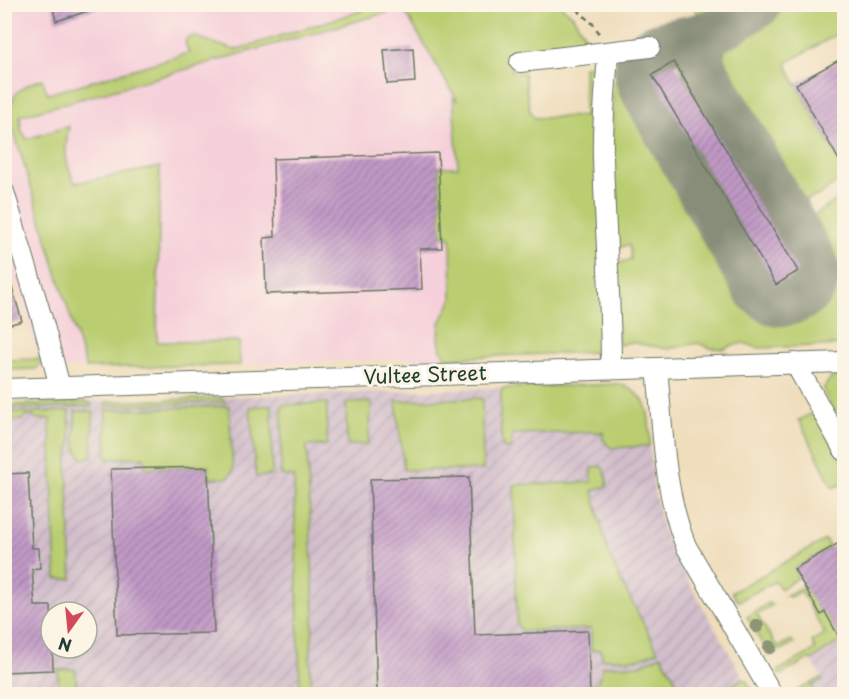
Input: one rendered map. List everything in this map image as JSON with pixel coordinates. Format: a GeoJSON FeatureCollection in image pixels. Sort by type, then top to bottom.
{"type":"FeatureCollection","features":[{"type":"Feature","properties":{"kind":"street"},"geometry":{"type":"LineString","coordinates":[[520,62],[650,47]]}},
{"type":"Feature","properties":{"kind":"street"},"geometry":{"type":"LineString","coordinates":[[608,52],[603,148],[611,317],[611,369]]}},
{"type":"Feature","properties":{"kind":"street"},"geometry":{"type":"LineString","coordinates":[[4,192],[60,387]]}},
{"type":"Feature","properties":{"kind":"street","name":"Vultee Street"},"geometry":{"type":"LineString","coordinates":[[4,389],[844,362]]}},
{"type":"Feature","properties":{"kind":"street"},"geometry":{"type":"LineString","coordinates":[[795,363],[844,450]]}},
{"type":"Feature","properties":{"kind":"street"},"geometry":{"type":"LineString","coordinates":[[657,368],[668,482],[677,523],[686,546],[772,694]]}},
{"type":"Feature","properties":{"kind":"path"},"geometry":{"type":"LineString","coordinates":[[572,4],[594,25],[608,52]]}},
{"type":"Feature","properties":{"kind":"shaded area"},"geometry":{"type":"Polygon","coordinates":[[[4,5],[401,5],[597,340],[597,352],[267,364],[36,369],[43,361],[39,359],[5,246],[4,5]]]}},
{"type":"Feature","properties":{"kind":"shaded area"},"geometry":{"type":"Polygon","coordinates":[[[619,384],[639,395],[646,406],[654,491],[663,530],[676,560],[753,694],[5,694],[4,404],[619,384]]]}},
{"type":"Feature","properties":{"kind":"shaded area"},"geometry":{"type":"Polygon","coordinates":[[[839,642],[844,652],[844,694],[815,694],[811,686],[823,680],[811,660],[839,642]]]}},
{"type":"Feature","properties":{"kind":"green space"},"geometry":{"type":"Polygon","coordinates":[[[360,5],[560,5],[573,16],[589,42],[516,53],[511,71],[524,73],[530,111],[535,118],[584,116],[584,67],[599,63],[605,344],[596,352],[447,358],[441,350],[440,323],[452,299],[451,237],[441,236],[439,167],[458,167],[453,98],[457,100],[403,8],[20,116],[21,130],[27,139],[69,126],[66,155],[75,183],[160,167],[157,342],[239,341],[240,365],[86,368],[11,122],[11,105],[16,93],[27,85],[42,79],[48,94],[189,53],[185,42],[187,38],[193,36],[235,50],[361,11],[360,5]]]}},
{"type":"Feature","properties":{"kind":"green space"},"geometry":{"type":"Polygon","coordinates":[[[693,5],[734,5],[702,22],[693,5]]]}},
{"type":"Feature","properties":{"kind":"green space"},"geometry":{"type":"Polygon","coordinates":[[[780,5],[844,5],[844,30],[786,63],[844,169],[844,178],[817,196],[791,204],[717,78],[716,66],[720,45],[726,38],[743,25],[780,5]]]}},
{"type":"Feature","properties":{"kind":"green space"},"geometry":{"type":"Polygon","coordinates":[[[626,76],[753,299],[764,308],[774,313],[795,311],[837,287],[799,219],[812,217],[844,195],[844,345],[758,348],[744,343],[725,349],[710,348],[698,343],[668,349],[630,342],[619,345],[612,266],[631,259],[629,245],[612,249],[613,84],[617,79],[626,76]]]}},
{"type":"Feature","properties":{"kind":"green space"},"geometry":{"type":"Polygon","coordinates":[[[39,359],[43,361],[36,369],[5,370],[5,360],[39,359]]]}},
{"type":"Feature","properties":{"kind":"green space"},"geometry":{"type":"Polygon","coordinates":[[[844,376],[844,433],[823,389],[830,379],[844,376]]]}},
{"type":"Feature","properties":{"kind":"green space"},"geometry":{"type":"Polygon","coordinates":[[[619,384],[643,400],[649,424],[650,444],[648,446],[611,448],[603,440],[603,432],[512,434],[511,448],[505,449],[502,446],[500,417],[503,388],[619,384]]]}},
{"type":"Feature","properties":{"kind":"green space"},"geometry":{"type":"Polygon","coordinates":[[[222,398],[225,402],[106,406],[106,402],[222,398]]]}},
{"type":"Feature","properties":{"kind":"green space"},"geometry":{"type":"Polygon","coordinates":[[[482,398],[483,470],[404,470],[396,401],[482,398]]]}},
{"type":"Feature","properties":{"kind":"green space"},"geometry":{"type":"Polygon","coordinates":[[[89,402],[92,406],[5,409],[5,405],[89,402]]]}},
{"type":"Feature","properties":{"kind":"green space"},"geometry":{"type":"Polygon","coordinates":[[[372,402],[368,444],[347,445],[346,403],[372,402]]]}},
{"type":"Feature","properties":{"kind":"green space"},"geometry":{"type":"Polygon","coordinates":[[[327,403],[327,445],[307,446],[314,613],[310,661],[311,694],[300,694],[294,477],[281,475],[282,405],[327,403]]]}},
{"type":"Feature","properties":{"kind":"green space"},"geometry":{"type":"Polygon","coordinates":[[[272,405],[272,475],[256,477],[250,407],[272,405]]]}},
{"type":"Feature","properties":{"kind":"green space"},"geometry":{"type":"Polygon","coordinates":[[[229,406],[233,470],[232,474],[227,477],[209,478],[208,466],[146,468],[144,457],[106,459],[106,410],[229,406]]]}},
{"type":"Feature","properties":{"kind":"green space"},"geometry":{"type":"Polygon","coordinates":[[[69,411],[71,444],[67,462],[72,579],[56,579],[50,419],[35,419],[33,416],[26,416],[22,420],[5,421],[5,413],[69,411]]]}},
{"type":"Feature","properties":{"kind":"green space"},"geometry":{"type":"Polygon","coordinates":[[[75,411],[93,411],[91,457],[83,459],[79,454],[75,436],[75,411]]]}},
{"type":"Feature","properties":{"kind":"green space"},"geometry":{"type":"Polygon","coordinates":[[[814,412],[844,465],[844,483],[833,488],[799,420],[814,412]]]}},
{"type":"Feature","properties":{"kind":"green space"},"geometry":{"type":"Polygon","coordinates":[[[599,466],[603,468],[607,478],[607,486],[593,491],[608,552],[658,651],[638,659],[602,659],[601,650],[591,650],[591,629],[522,631],[517,624],[514,485],[591,482],[592,468],[599,466]]]}},
{"type":"Feature","properties":{"kind":"green space"},"geometry":{"type":"Polygon","coordinates":[[[825,540],[830,548],[794,569],[799,577],[781,589],[775,581],[739,601],[736,599],[732,592],[825,540]]]}},
{"type":"Feature","properties":{"kind":"green space"},"geometry":{"type":"Polygon","coordinates":[[[804,585],[821,614],[825,612],[840,638],[844,636],[844,639],[811,660],[810,658],[781,675],[778,674],[779,670],[815,650],[812,641],[825,634],[801,591],[790,597],[785,596],[804,585]]]}},
{"type":"Feature","properties":{"kind":"green space"},"geometry":{"type":"Polygon","coordinates":[[[768,603],[772,605],[757,615],[777,647],[791,640],[794,643],[769,656],[747,617],[768,603]]]}},
{"type":"Feature","properties":{"kind":"green space"},"geometry":{"type":"Polygon","coordinates":[[[661,655],[684,694],[594,694],[593,686],[600,678],[602,666],[640,665],[661,655]]]}},
{"type":"Feature","properties":{"kind":"green space"},"geometry":{"type":"Polygon","coordinates":[[[75,669],[77,694],[59,694],[58,670],[75,669]]]}},
{"type":"Feature","properties":{"kind":"green space"},"geometry":{"type":"Polygon","coordinates":[[[821,678],[823,680],[811,686],[815,694],[791,694],[821,678]]]}},
{"type":"Feature","properties":{"kind":"green space"},"geometry":{"type":"Polygon","coordinates":[[[742,679],[746,680],[754,694],[741,694],[738,690],[729,694],[724,693],[724,690],[742,679]]]}},
{"type":"Feature","properties":{"kind":"building"},"geometry":{"type":"Polygon","coordinates":[[[52,4],[98,4],[98,8],[56,21],[52,4]]]}},
{"type":"Feature","properties":{"kind":"building"},"geometry":{"type":"Polygon","coordinates":[[[413,48],[415,82],[387,84],[384,50],[413,48]]]}},
{"type":"Feature","properties":{"kind":"building"},"geometry":{"type":"Polygon","coordinates":[[[844,57],[844,169],[796,84],[844,57]]]}},
{"type":"Feature","properties":{"kind":"building"},"geometry":{"type":"Polygon","coordinates":[[[674,62],[798,271],[776,285],[652,75],[674,62]]]}},
{"type":"Feature","properties":{"kind":"building"},"geometry":{"type":"Polygon","coordinates":[[[438,153],[442,248],[420,249],[422,289],[266,294],[264,238],[275,237],[273,159],[438,153]]]}},
{"type":"Feature","properties":{"kind":"building"},"geometry":{"type":"Polygon","coordinates":[[[8,274],[22,321],[4,326],[4,275],[8,274]]]}},
{"type":"Feature","properties":{"kind":"building"},"geometry":{"type":"Polygon","coordinates":[[[208,467],[214,633],[117,635],[111,469],[208,467]]]}},
{"type":"Feature","properties":{"kind":"building"},"geometry":{"type":"Polygon","coordinates":[[[28,473],[32,548],[39,548],[40,568],[32,569],[35,606],[39,606],[39,660],[53,660],[53,670],[4,672],[4,474],[28,473]]]}},
{"type":"Feature","properties":{"kind":"building"},"geometry":{"type":"Polygon","coordinates":[[[469,477],[475,635],[588,631],[590,694],[377,694],[370,479],[469,477]]]}},
{"type":"Feature","properties":{"kind":"building"},"geometry":{"type":"Polygon","coordinates":[[[844,540],[844,646],[825,612],[821,615],[794,569],[844,540]]]}},
{"type":"Feature","properties":{"kind":"taxiway"},"geometry":{"type":"LineString","coordinates":[[708,33],[700,56],[704,68],[815,262],[817,276],[815,283],[806,294],[794,301],[773,302],[757,291],[641,87],[637,72],[639,60],[646,52],[668,43],[706,34],[713,31],[726,25],[759,4]]}}]}
